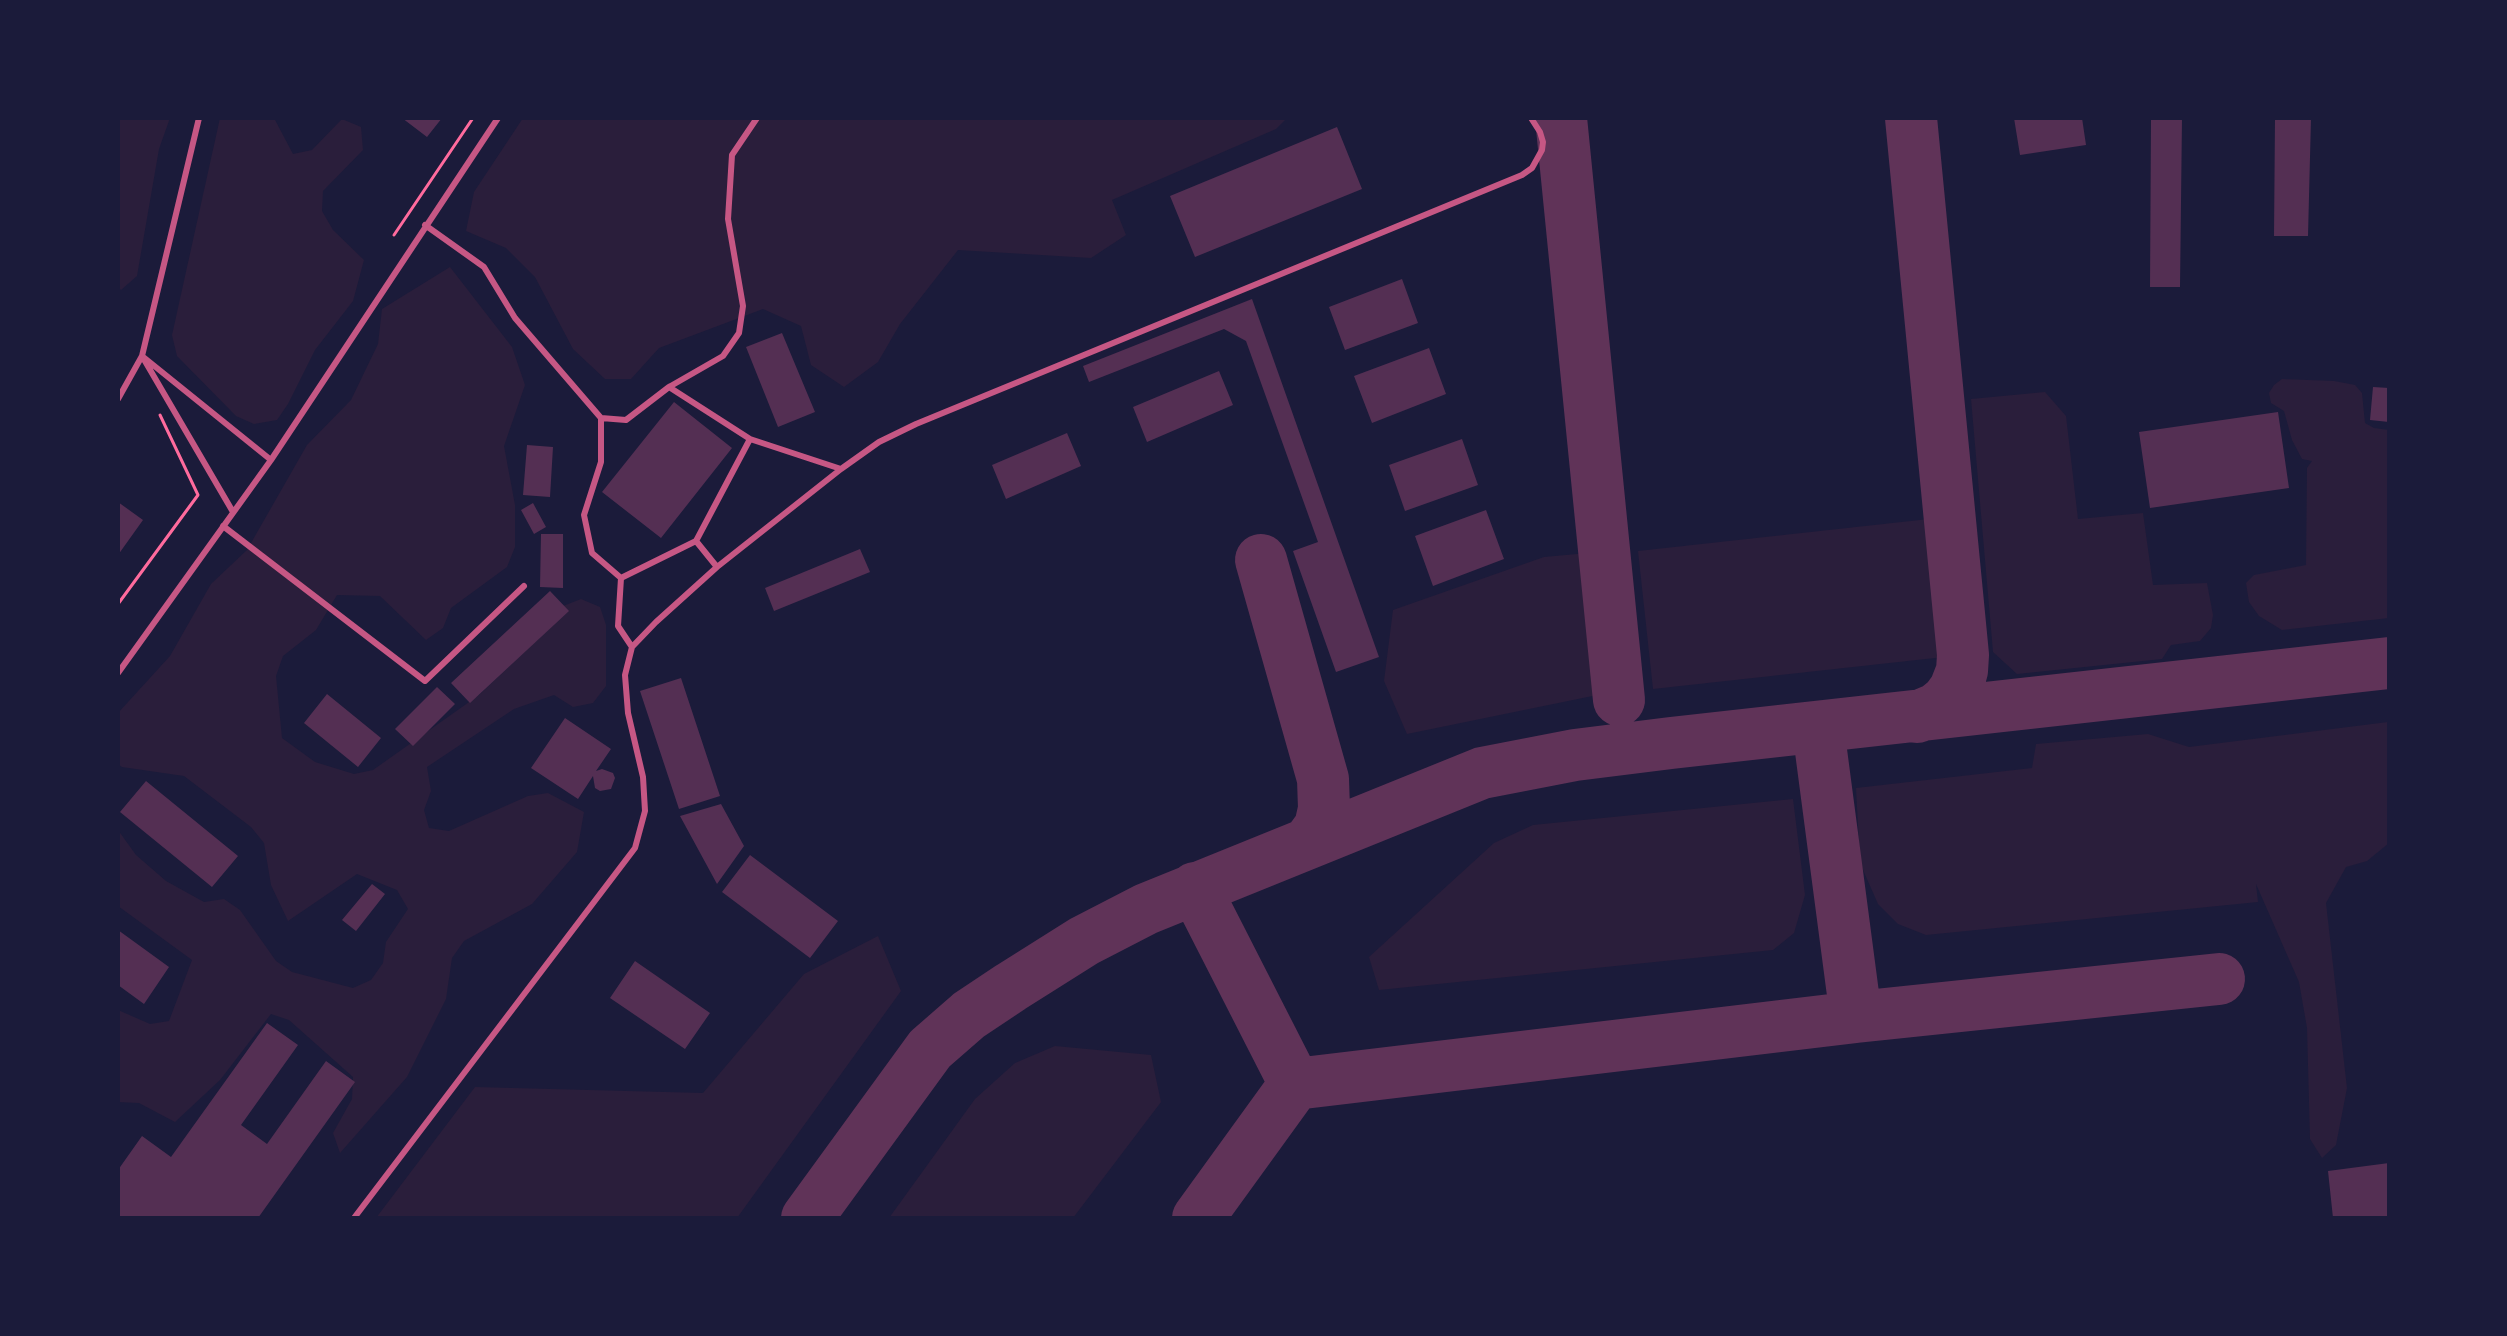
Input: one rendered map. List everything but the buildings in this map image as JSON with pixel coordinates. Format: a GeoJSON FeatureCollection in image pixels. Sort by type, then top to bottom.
{"type":"FeatureCollection","features":[{"type":"Feature","properties":{"kind":"lane"},"geometry":{"type":"LineString","coordinates":[[118,399],[142,356],[199,118]]}},
{"type":"Feature","properties":{"kind":"lane"},"geometry":{"type":"LineString","coordinates":[[118,673],[271,460],[498,118]]}},
{"type":"Feature","properties":{"kind":"lane"},"geometry":{"type":"LineString","coordinates":[[601,418],[626,420],[669,387],[723,356],[739,333],[743,306],[728,219],[732,155],[757,118]]}},
{"type":"Feature","properties":{"kind":"lane"},"geometry":{"type":"LineString","coordinates":[[354,1218],[635,848],[645,811],[643,777],[628,713],[625,675],[632,647],[717,567],[879,442],[916,424],[1522,175],[1532,168],[1542,150],[1540,132],[1531,118]]}},
{"type":"Feature","properties":{"kind":"lane"},"geometry":{"type":"LineString","coordinates":[[425,225],[484,267],[515,318],[601,418],[601,462],[584,515],[592,553],[621,578]]}},
{"type":"Feature","properties":{"kind":"lane"},"geometry":{"type":"LineString","coordinates":[[142,356],[271,460]]}},
{"type":"Feature","properties":{"kind":"lane"},"geometry":{"type":"LineString","coordinates":[[142,356],[233,512]]}},
{"type":"Feature","properties":{"kind":"lane"},"geometry":{"type":"LineString","coordinates":[[669,387],[750,439],[841,469]]}},
{"type":"Feature","properties":{"kind":"lane"},"geometry":{"type":"LineString","coordinates":[[621,578],[696,541],[750,439]]}},
{"type":"Feature","properties":{"kind":"lane"},"geometry":{"type":"LineString","coordinates":[[223,526],[425,681],[524,586]]}},
{"type":"Feature","properties":{"kind":"lane"},"geometry":{"type":"LineString","coordinates":[[696,541],[717,567]]}},
{"type":"Feature","properties":{"kind":"lane"},"geometry":{"type":"LineString","coordinates":[[621,578],[618,626],[632,647]]}},
{"type":"Feature","properties":{"kind":"path"},"geometry":{"type":"LineString","coordinates":[[394,235],[473,118]]}},
{"type":"Feature","properties":{"kind":"shaded area"},"geometry":{"type":"Polygon","coordinates":[[[118,118],[170,118],[159,149],[137,276],[121,290],[118,287],[118,118]]]}},
{"type":"Feature","properties":{"kind":"shaded area"},"geometry":{"type":"Polygon","coordinates":[[[220,118],[274,118],[293,154],[312,150],[342,119],[361,127],[363,150],[323,191],[322,211],[333,230],[364,260],[353,301],[315,350],[277,420],[254,424],[236,416],[177,356],[172,335],[220,118]]]}},
{"type":"Feature","properties":{"kind":"shaded area"},"geometry":{"type":"Polygon","coordinates":[[[523,118],[1287,118],[1276,129],[1112,200],[1126,235],[1091,258],[958,250],[900,324],[878,362],[844,387],[811,365],[801,326],[763,309],[659,348],[631,379],[605,379],[573,349],[535,277],[506,248],[466,231],[474,192],[523,118]]]}},
{"type":"Feature","properties":{"kind":"shaded area"},"geometry":{"type":"Polygon","coordinates":[[[450,267],[512,347],[525,385],[504,446],[515,505],[515,547],[507,567],[451,608],[443,628],[426,640],[380,596],[337,595],[316,630],[283,656],[276,676],[282,738],[315,762],[354,774],[373,770],[479,695],[554,624],[563,606],[581,599],[600,607],[606,625],[606,686],[593,703],[573,707],[554,695],[514,709],[427,767],[431,791],[424,810],[429,828],[449,831],[528,796],[548,793],[584,812],[577,852],[532,904],[464,941],[452,958],[446,999],[407,1077],[340,1153],[333,1133],[352,1099],[353,1077],[289,1020],[271,1014],[220,1080],[175,1122],[139,1103],[118,1102],[118,1010],[150,1024],[169,1021],[192,960],[118,906],[118,830],[136,855],[166,881],[204,902],[224,899],[240,910],[276,961],[292,972],[353,988],[371,980],[383,963],[386,942],[408,909],[397,890],[357,874],[288,921],[271,885],[264,843],[251,827],[184,776],[118,764],[118,713],[170,656],[211,584],[247,550],[307,445],[351,400],[378,344],[382,309],[450,267]]]}},
{"type":"Feature","properties":{"kind":"shaded area"},"geometry":{"type":"Polygon","coordinates":[[[2282,379],[2355,385],[2362,393],[2365,423],[2389,430],[2389,618],[2282,630],[2259,616],[2249,602],[2246,583],[2254,575],[2306,565],[2307,468],[2312,461],[2302,459],[2292,440],[2284,411],[2271,403],[2269,393],[2282,379]]]}},
{"type":"Feature","properties":{"kind":"shaded area"},"geometry":{"type":"Polygon","coordinates":[[[2045,392],[2066,416],[2078,519],[2143,513],[2153,585],[2207,583],[2213,615],[2211,628],[2200,641],[2171,645],[2162,659],[2017,674],[1993,652],[1971,399],[2045,392]]]}},
{"type":"Feature","properties":{"kind":"shaded area"},"geometry":{"type":"Polygon","coordinates":[[[1938,518],[1953,656],[1653,689],[1638,551],[1938,518]]]}},
{"type":"Feature","properties":{"kind":"shaded area"},"geometry":{"type":"Polygon","coordinates":[[[1599,552],[1612,692],[1407,734],[1384,681],[1393,610],[1544,557],[1599,552]]]}},
{"type":"Feature","properties":{"kind":"shaded area"},"geometry":{"type":"Polygon","coordinates":[[[2388,722],[2389,843],[2367,861],[2346,867],[2326,903],[2347,1088],[2336,1145],[2322,1158],[2310,1139],[2307,1028],[2299,982],[2256,884],[2258,902],[1926,935],[1898,924],[1878,904],[1860,863],[1856,788],[2032,768],[2036,744],[2148,734],[2189,747],[2388,722]]]}},
{"type":"Feature","properties":{"kind":"shaded area"},"geometry":{"type":"Polygon","coordinates":[[[1793,799],[1805,895],[1794,933],[1773,950],[1379,990],[1369,957],[1494,843],[1533,825],[1793,799]]]}},
{"type":"Feature","properties":{"kind":"shaded area"},"geometry":{"type":"Polygon","coordinates":[[[878,936],[901,991],[737,1218],[376,1218],[475,1087],[703,1093],[804,974],[878,936]]]}},
{"type":"Feature","properties":{"kind":"shaded area"},"geometry":{"type":"Polygon","coordinates":[[[1055,1046],[1151,1055],[1161,1102],[1073,1218],[889,1218],[975,1099],[1015,1063],[1055,1046]]]}},
{"type":"Feature","properties":{"kind":"taxiway"},"geometry":{"type":"LineString","coordinates":[[1561,118],[1619,700]]}},
{"type":"Feature","properties":{"kind":"taxiway"},"geometry":{"type":"LineString","coordinates":[[1911,118],[1963,655],[1962,671],[1947,700],[1936,709],[1917,717]]}},
{"type":"Feature","properties":{"kind":"taxiway"},"geometry":{"type":"LineString","coordinates":[[1261,560],[1323,779],[1324,809],[1320,827],[1309,842]]}},
{"type":"Feature","properties":{"kind":"taxiway"},"geometry":{"type":"LineString","coordinates":[[807,1218],[930,1049],[969,1015],[1011,987],[1084,941],[1146,909],[1482,773],[1575,755],[1671,743],[2389,663]]}},
{"type":"Feature","properties":{"kind":"taxiway"},"geometry":{"type":"LineString","coordinates":[[1198,1218],[1295,1084],[1856,1017],[1818,728]]}},
{"type":"Feature","properties":{"kind":"taxiway"},"geometry":{"type":"LineString","coordinates":[[1195,888],[1295,1084]]}},
{"type":"Feature","properties":{"kind":"taxiway"},"geometry":{"type":"LineString","coordinates":[[1856,1017],[2219,979]]}}]}
